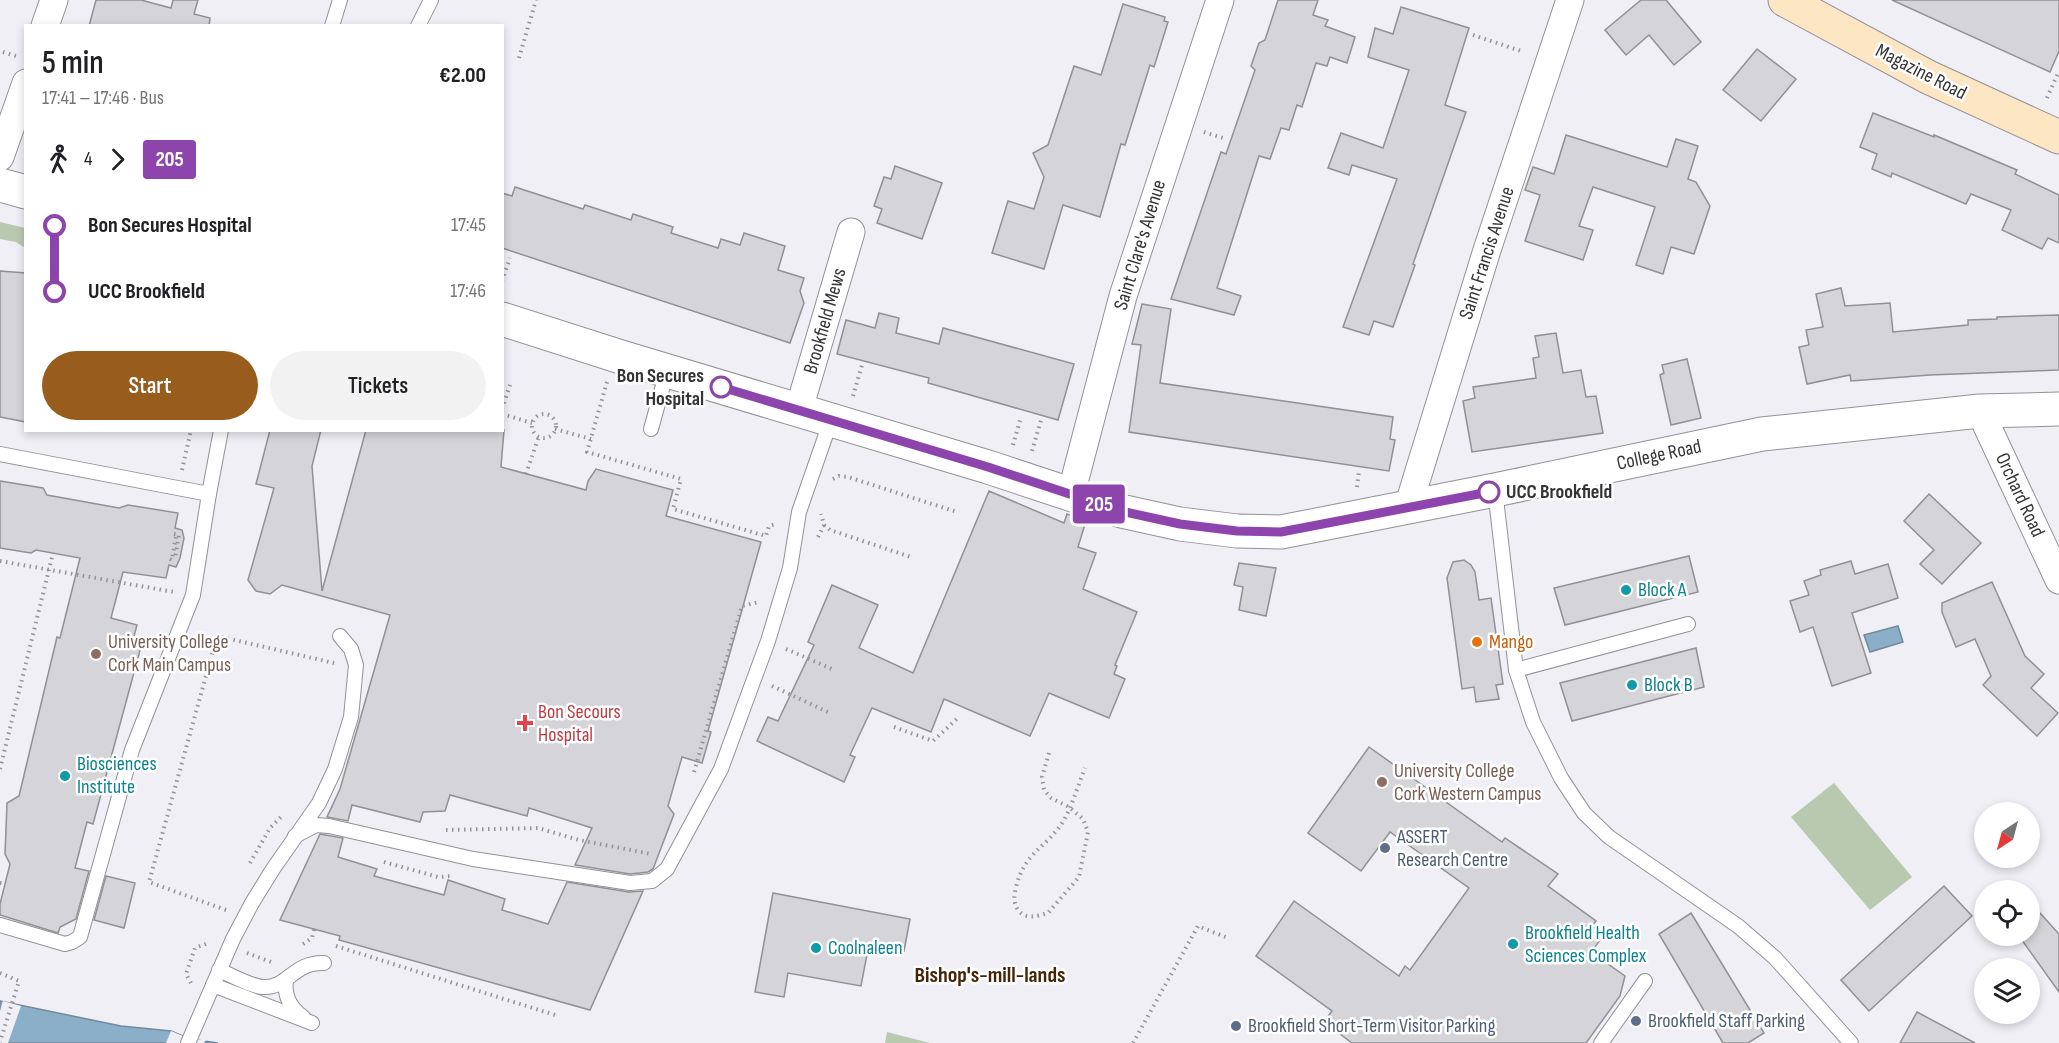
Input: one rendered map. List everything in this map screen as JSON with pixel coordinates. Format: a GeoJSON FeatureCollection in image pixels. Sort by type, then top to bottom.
{"type":"FeatureCollection","features":[{"type":"Feature","properties":{"kind":"main road","name":"Magazine Road"},"geometry":{"type":"LineString","coordinates":[[1785,0],[1928,77],[2059,137]]}},
{"type":"Feature","properties":{"kind":"street"},"geometry":{"type":"LineString","coordinates":[[46,24],[54,0]]}},
{"type":"Feature","properties":{"kind":"street","name":"Saint Clare's Avenue"},"geometry":{"type":"LineString","coordinates":[[1071,494],[1123,296],[1220,0]]}},
{"type":"Feature","properties":{"kind":"street","name":"Saint Francis Avenue"},"geometry":{"type":"LineString","coordinates":[[1408,507],[1487,250],[1570,0]]}},
{"type":"Feature","properties":{"kind":"street"},"geometry":{"type":"LineString","coordinates":[[0,157],[24,89]]}},
{"type":"Feature","properties":{"kind":"street"},"geometry":{"type":"LineString","coordinates":[[0,185],[24,191]]}},
{"type":"Feature","properties":{"kind":"street","name":"Brookfield Mews"},"geometry":{"type":"LineString","coordinates":[[798,409],[851,232]]}},
{"type":"Feature","properties":{"kind":"street","name":"College Road"},"geometry":{"type":"LineString","coordinates":[[504,320],[798,409],[842,409],[1121,511],[1152,519],[1237,531],[1281,532],[1762,434],[1980,411],[2059,409]]}},
{"type":"Feature","properties":{"kind":"street","name":"Orchard Road"},"geometry":{"type":"LineString","coordinates":[[1980,411],[2059,580]]}},
{"type":"Feature","properties":{"kind":"lane"},"geometry":{"type":"LineString","coordinates":[[333,24],[340,0]]}},
{"type":"Feature","properties":{"kind":"lane"},"geometry":{"type":"LineString","coordinates":[[419,24],[431,0]]}},
{"type":"Feature","properties":{"kind":"lane"},"geometry":{"type":"LineString","coordinates":[[651,429],[667,371]]}},
{"type":"Feature","properties":{"kind":"lane"},"geometry":{"type":"LineString","coordinates":[[295,836],[316,825],[329,826],[473,859],[630,883],[652,881],[667,869],[721,769],[782,596],[790,568],[798,518],[842,409]]}},
{"type":"Feature","properties":{"kind":"lane"},"geometry":{"type":"LineString","coordinates":[[0,925],[65,944],[80,937],[132,750],[193,595],[221,432]]}},
{"type":"Feature","properties":{"kind":"lane"},"geometry":{"type":"LineString","coordinates":[[0,454],[209,494]]}},
{"type":"Feature","properties":{"kind":"lane"},"geometry":{"type":"LineString","coordinates":[[1495,490],[1516,670],[1533,722],[1561,778],[1584,813],[1609,837],[1738,926],[1775,958],[1851,1043]]}},
{"type":"Feature","properties":{"kind":"lane"},"geometry":{"type":"LineString","coordinates":[[1516,670],[1688,624]]}},
{"type":"Feature","properties":{"kind":"lane"},"geometry":{"type":"LineString","coordinates":[[189,1041],[219,970],[252,903],[295,836],[320,803],[335,769],[351,717],[356,665],[351,649],[340,636]]}},
{"type":"Feature","properties":{"kind":"lane"},"geometry":{"type":"LineString","coordinates":[[219,970],[263,987],[286,980],[293,972],[306,965],[324,963]]}},
{"type":"Feature","properties":{"kind":"lane"},"geometry":{"type":"LineString","coordinates":[[213,985],[312,1023],[299,1015],[292,1006],[286,996],[286,980]]}},
{"type":"Feature","properties":{"kind":"lane"},"geometry":{"type":"LineString","coordinates":[[1601,1043],[1645,981]]}},
{"type":"Feature","properties":{"kind":"path"},"geometry":{"type":"LineString","coordinates":[[519,58],[536,0]]}},
{"type":"Feature","properties":{"kind":"path"},"geometry":{"type":"LineString","coordinates":[[1473,35],[1550,60]]}},
{"type":"Feature","properties":{"kind":"path"},"geometry":{"type":"LineString","coordinates":[[3,52],[19,57]]}},
{"type":"Feature","properties":{"kind":"path"},"geometry":{"type":"LineString","coordinates":[[1195,129],[1226,139]]}},
{"type":"Feature","properties":{"kind":"path"},"geometry":{"type":"LineString","coordinates":[[504,275],[510,258]]}},
{"type":"Feature","properties":{"kind":"path"},"geometry":{"type":"LineString","coordinates":[[616,355],[587,452],[681,479],[674,498],[673,509],[766,536],[769,526],[822,514]]}},
{"type":"Feature","properties":{"kind":"path"},"geometry":{"type":"LineString","coordinates":[[842,409],[862,365]]}},
{"type":"Feature","properties":{"kind":"path"},"geometry":{"type":"LineString","coordinates":[[504,405],[511,382]]}},
{"type":"Feature","properties":{"kind":"path"},"geometry":{"type":"LineString","coordinates":[[504,413],[532,423]]}},
{"type":"Feature","properties":{"kind":"path"},"geometry":{"type":"LineString","coordinates":[[547,414],[555,421],[555,429],[551,435],[539,436],[533,431],[532,423],[540,415],[547,414]]}},
{"type":"Feature","properties":{"kind":"path"},"geometry":{"type":"LineString","coordinates":[[1013,447],[1021,417]]}},
{"type":"Feature","properties":{"kind":"path"},"geometry":{"type":"LineString","coordinates":[[1032,452],[1041,420]]}},
{"type":"Feature","properties":{"kind":"path"},"geometry":{"type":"LineString","coordinates":[[555,429],[591,439]]}},
{"type":"Feature","properties":{"kind":"path"},"geometry":{"type":"LineString","coordinates":[[526,474],[539,436]]}},
{"type":"Feature","properties":{"kind":"path"},"geometry":{"type":"LineString","coordinates":[[830,475],[830,482],[834,477],[848,477],[957,512]]}},
{"type":"Feature","properties":{"kind":"path"},"geometry":{"type":"LineString","coordinates":[[815,546],[824,525],[821,505]]}},
{"type":"Feature","properties":{"kind":"path"},"geometry":{"type":"LineString","coordinates":[[824,525],[830,530],[911,556]]}},
{"type":"Feature","properties":{"kind":"path"},"geometry":{"type":"LineString","coordinates":[[172,559],[175,535]]}},
{"type":"Feature","properties":{"kind":"path"},"geometry":{"type":"LineString","coordinates":[[0,769],[53,553]]}},
{"type":"Feature","properties":{"kind":"path"},"geometry":{"type":"LineString","coordinates":[[0,561],[193,595]]}},
{"type":"Feature","properties":{"kind":"path"},"geometry":{"type":"LineString","coordinates":[[692,778],[741,606],[782,596]]}},
{"type":"Feature","properties":{"kind":"path"},"geometry":{"type":"LineString","coordinates":[[228,911],[148,882],[217,636],[338,666]]}},
{"type":"Feature","properties":{"kind":"path"},"geometry":{"type":"LineString","coordinates":[[768,641],[832,669]]}},
{"type":"Feature","properties":{"kind":"path"},"geometry":{"type":"LineString","coordinates":[[754,678],[828,712]]}},
{"type":"Feature","properties":{"kind":"path"},"geometry":{"type":"LineString","coordinates":[[894,727],[933,741],[959,717]]}},
{"type":"Feature","properties":{"kind":"path"},"geometry":{"type":"LineString","coordinates":[[1048,753],[1042,777],[1044,790],[1051,798],[1069,807],[1083,819],[1088,832],[1079,877],[1048,913],[1027,916],[1020,913],[1014,898],[1018,879],[1027,861],[1054,834],[1069,807],[1084,768]]}},
{"type":"Feature","properties":{"kind":"path"},"geometry":{"type":"LineString","coordinates":[[504,828],[538,828],[579,840],[650,854],[656,853]]}},
{"type":"Feature","properties":{"kind":"path"},"geometry":{"type":"LineString","coordinates":[[1133,1043],[1198,926],[1228,938]]}},
{"type":"Feature","properties":{"kind":"path"},"geometry":{"type":"LineString","coordinates":[[302,944],[312,938],[314,929]]}},
{"type":"Feature","properties":{"kind":"path"},"geometry":{"type":"LineString","coordinates":[[334,945],[555,1015]]}},
{"type":"Feature","properties":{"kind":"path"},"geometry":{"type":"LineString","coordinates":[[230,947],[271,962],[282,956]]}},
{"type":"Feature","properties":{"kind":"path"},"geometry":{"type":"LineString","coordinates":[[0,973],[19,981],[0,1042]]}},
{"type":"Feature","properties":{"kind":"green space"},"geometry":{"type":"Polygon","coordinates":[[[0,222],[24,228],[24,247],[16,242],[0,239],[0,222]]]}},
{"type":"Feature","properties":{"kind":"green space"},"geometry":{"type":"Polygon","coordinates":[[[1834,783],[1912,877],[1870,910],[1791,817],[1834,783]]]}},
{"type":"Feature","properties":{"kind":"green space"},"geometry":{"type":"Polygon","coordinates":[[[887,1032],[930,1043],[885,1043],[887,1032]]]}},
{"type":"Feature","properties":{"kind":"water"},"geometry":{"type":"Polygon","coordinates":[[[1898,626],[1903,642],[1870,652],[1864,635],[1898,626]]]}},
{"type":"Feature","properties":{"kind":"water"},"geometry":{"type":"Polygon","coordinates":[[[0,1001],[121,1026],[171,1031],[190,1039],[218,1043],[0,1043],[0,1001]]]}},
{"type":"Feature","properties":{"kind":"pier"},"geometry":{"type":"Polygon","coordinates":[[[3,1001],[21,1006],[8,1043],[0,1043],[0,1011],[3,1001]]]}},
{"type":"Feature","properties":{"kind":"pier"},"geometry":{"type":"Polygon","coordinates":[[[171,1031],[190,1039],[206,1040],[204,1043],[166,1043],[171,1031]]]}},
{"type":"Feature","properties":{"kind":"building"},"geometry":{"type":"Polygon","coordinates":[[[96,0],[141,0],[171,8],[173,0],[198,0],[194,14],[210,18],[209,24],[90,24],[96,0]]]}},
{"type":"Feature","properties":{"kind":"building"},"geometry":{"type":"Polygon","coordinates":[[[1278,0],[1318,0],[1313,15],[1328,20],[1325,26],[1355,37],[1347,63],[1330,57],[1327,66],[1316,63],[1302,107],[1297,105],[1289,130],[1281,128],[1270,159],[1259,156],[1217,288],[1241,296],[1234,315],[1171,299],[1221,152],[1226,154],[1255,70],[1251,66],[1259,43],[1265,40],[1278,0]]]}},
{"type":"Feature","properties":{"kind":"building"},"geometry":{"type":"Polygon","coordinates":[[[1641,0],[1666,0],[1701,42],[1674,65],[1649,35],[1626,55],[1605,30],[1641,0]]]}},
{"type":"Feature","properties":{"kind":"building"},"geometry":{"type":"Polygon","coordinates":[[[1892,0],[2059,0],[2059,51],[2050,72],[1892,0]]]}},
{"type":"Feature","properties":{"kind":"building"},"geometry":{"type":"Polygon","coordinates":[[[1123,4],[1165,17],[1164,21],[1168,22],[1154,67],[1150,65],[1125,145],[1121,144],[1100,217],[1063,205],[1044,269],[992,253],[1008,201],[1034,209],[1044,177],[1033,153],[1048,145],[1074,66],[1101,75],[1123,4]]]}},
{"type":"Feature","properties":{"kind":"building"},"geometry":{"type":"Polygon","coordinates":[[[1401,7],[1469,28],[1445,105],[1466,112],[1393,327],[1374,321],[1369,335],[1343,327],[1397,179],[1352,165],[1349,175],[1328,168],[1341,133],[1383,148],[1409,70],[1368,57],[1375,28],[1393,34],[1401,7]]]}},
{"type":"Feature","properties":{"kind":"building"},"geometry":{"type":"Polygon","coordinates":[[[1757,49],[1796,79],[1761,121],[1723,90],[1757,49]]]}},
{"type":"Feature","properties":{"kind":"building"},"geometry":{"type":"Polygon","coordinates":[[[1873,113],[1934,137],[1934,135],[2017,170],[2015,174],[2059,195],[2059,243],[2048,238],[2042,249],[2002,230],[2011,210],[1971,194],[1966,204],[1892,173],[1891,177],[1872,169],[1877,154],[1860,147],[1873,113]]]}},
{"type":"Feature","properties":{"kind":"building"},"geometry":{"type":"Polygon","coordinates":[[[1566,135],[1667,167],[1676,139],[1698,146],[1688,179],[1696,182],[1710,206],[1694,254],[1671,247],[1663,274],[1636,265],[1655,207],[1593,187],[1579,226],[1593,230],[1583,260],[1525,241],[1540,195],[1525,190],[1533,167],[1554,174],[1566,135]]]}},
{"type":"Feature","properties":{"kind":"building"},"geometry":{"type":"Polygon","coordinates":[[[895,166],[942,183],[922,239],[877,223],[882,209],[874,206],[884,177],[891,179],[895,166]]]}},
{"type":"Feature","properties":{"kind":"building"},"geometry":{"type":"Polygon","coordinates":[[[515,187],[583,209],[585,205],[631,220],[633,214],[673,227],[671,233],[718,248],[721,239],[740,245],[744,233],[785,246],[778,270],[804,278],[800,291],[804,303],[790,343],[504,249],[504,194],[512,196],[515,187]]]}},
{"type":"Feature","properties":{"kind":"building"},"geometry":{"type":"Polygon","coordinates":[[[0,271],[24,273],[24,422],[0,417],[0,271]]]}},
{"type":"Feature","properties":{"kind":"building"},"geometry":{"type":"Polygon","coordinates":[[[1841,288],[1845,306],[1890,303],[1893,332],[1968,325],[1968,320],[1997,319],[1997,317],[2059,315],[2059,370],[1930,375],[1851,381],[1850,375],[1807,384],[1799,347],[1809,345],[1806,330],[1823,327],[1816,294],[1841,288]]]}},
{"type":"Feature","properties":{"kind":"building"},"geometry":{"type":"Polygon","coordinates":[[[1142,304],[1171,309],[1160,383],[1393,417],[1390,439],[1395,440],[1389,471],[1129,432],[1141,345],[1132,344],[1142,304]]]}},
{"type":"Feature","properties":{"kind":"building"},"geometry":{"type":"Polygon","coordinates":[[[879,313],[899,318],[896,333],[939,344],[943,328],[1074,364],[1058,420],[928,383],[929,378],[837,354],[846,320],[875,328],[879,313]]]}},
{"type":"Feature","properties":{"kind":"building"},"geometry":{"type":"Polygon","coordinates":[[[1556,333],[1563,373],[1581,370],[1586,397],[1596,396],[1603,433],[1472,452],[1463,401],[1475,398],[1473,387],[1536,378],[1533,358],[1539,357],[1535,336],[1556,333]]]}},
{"type":"Feature","properties":{"kind":"building"},"geometry":{"type":"Polygon","coordinates":[[[1687,359],[1701,418],[1671,425],[1660,375],[1664,373],[1662,365],[1687,359]]]}},
{"type":"Feature","properties":{"kind":"building","name":"Bon Secours Hospital"},"geometry":{"type":"Polygon","coordinates":[[[269,432],[320,432],[312,466],[322,591],[365,432],[504,432],[501,467],[586,490],[588,481],[596,469],[673,490],[666,516],[761,542],[708,731],[711,732],[702,763],[682,757],[668,806],[674,814],[653,869],[648,872],[630,874],[575,865],[592,828],[529,808],[527,816],[450,795],[445,811],[423,812],[420,822],[352,805],[348,821],[327,817],[340,789],[390,615],[282,585],[270,594],[256,591],[248,580],[274,488],[256,484],[269,432]]]}},
{"type":"Feature","properties":{"kind":"building","name":"Biosciences Institute"},"geometry":{"type":"Polygon","coordinates":[[[0,481],[43,488],[47,495],[119,508],[128,505],[178,513],[175,528],[182,530],[184,538],[176,567],[169,565],[166,578],[123,572],[111,618],[137,625],[133,640],[142,643],[93,824],[87,822],[75,868],[89,871],[76,919],[60,927],[58,933],[0,915],[0,904],[10,864],[5,854],[7,803],[19,796],[57,637],[60,638],[80,558],[36,550],[31,553],[0,548],[0,481]]]}},
{"type":"Feature","properties":{"kind":"building"},"geometry":{"type":"Polygon","coordinates":[[[989,491],[1064,523],[1067,514],[1086,521],[1078,547],[1096,553],[1083,589],[1137,612],[1115,665],[1117,666],[1114,674],[1125,679],[1109,718],[1049,693],[1030,736],[944,699],[931,732],[872,708],[850,755],[855,757],[844,782],[757,741],[768,717],[778,721],[814,645],[808,642],[832,585],[878,605],[859,648],[913,673],[989,491]]]}},
{"type":"Feature","properties":{"kind":"building"},"geometry":{"type":"Polygon","coordinates":[[[1929,494],[1981,543],[1942,584],[1920,564],[1934,550],[1904,521],[1929,494]]]}},
{"type":"Feature","properties":{"kind":"building","name":"Block A"},"geometry":{"type":"Polygon","coordinates":[[[1689,556],[1698,592],[1565,625],[1554,588],[1689,556]]]}},
{"type":"Feature","properties":{"kind":"building","name":"Mango"},"geometry":{"type":"Polygon","coordinates":[[[1464,560],[1475,572],[1479,600],[1491,598],[1503,684],[1496,685],[1499,699],[1476,702],[1474,687],[1462,689],[1447,578],[1453,562],[1464,560]]]}},
{"type":"Feature","properties":{"kind":"building"},"geometry":{"type":"Polygon","coordinates":[[[1851,561],[1855,574],[1888,564],[1898,598],[1852,613],[1871,673],[1832,686],[1813,627],[1800,632],[1790,601],[1809,595],[1804,581],[1821,575],[1820,570],[1851,561]]]}},
{"type":"Feature","properties":{"kind":"building"},"geometry":{"type":"Polygon","coordinates":[[[1239,563],[1276,568],[1266,616],[1239,610],[1243,587],[1234,585],[1239,563]]]}},
{"type":"Feature","properties":{"kind":"building"},"geometry":{"type":"Polygon","coordinates":[[[1992,582],[2025,656],[2044,674],[2031,688],[2058,713],[2037,736],[1983,685],[1991,676],[1975,639],[1956,647],[1942,612],[1942,603],[1992,582]]]}},
{"type":"Feature","properties":{"kind":"building","name":"Block B"},"geometry":{"type":"Polygon","coordinates":[[[1696,648],[1704,687],[1572,721],[1560,683],[1696,648]]]}},
{"type":"Feature","properties":{"kind":"building","name":"Brookfield Health Sciences Complex"},"geometry":{"type":"Polygon","coordinates":[[[1369,747],[1502,842],[1505,838],[1558,874],[1548,886],[1596,921],[1592,926],[1604,935],[1591,952],[1625,976],[1620,996],[1586,1043],[1352,1043],[1324,1022],[1332,1011],[1256,956],[1294,901],[1399,976],[1405,966],[1410,970],[1469,888],[1390,832],[1361,871],[1308,833],[1369,747]]]}},
{"type":"Feature","properties":{"kind":"building"},"geometry":{"type":"Polygon","coordinates":[[[320,834],[343,838],[338,857],[377,869],[374,876],[444,895],[448,880],[505,899],[502,910],[548,924],[567,882],[629,892],[643,891],[590,1010],[339,940],[340,936],[280,920],[320,834]]]}},
{"type":"Feature","properties":{"kind":"building"},"geometry":{"type":"Polygon","coordinates":[[[106,876],[135,883],[124,928],[94,920],[106,876]]]}},
{"type":"Feature","properties":{"kind":"building"},"geometry":{"type":"Polygon","coordinates":[[[1944,886],[1972,916],[1869,1011],[1841,980],[1944,886]]]}},
{"type":"Feature","properties":{"kind":"building","name":"Coolnaleen"},"geometry":{"type":"Polygon","coordinates":[[[773,893],[910,919],[904,951],[869,944],[861,986],[788,973],[784,997],[755,992],[773,893]]]}},
{"type":"Feature","properties":{"kind":"building"},"geometry":{"type":"Polygon","coordinates":[[[1691,913],[1764,1033],[1748,1043],[1723,1043],[1659,934],[1691,913]]]}},
{"type":"Feature","properties":{"kind":"building"},"geometry":{"type":"Polygon","coordinates":[[[2040,913],[2059,934],[2059,992],[2040,965],[2040,958],[2035,958],[2026,946],[2040,946],[2040,913]]]}},
{"type":"Feature","properties":{"kind":"building"},"geometry":{"type":"Polygon","coordinates":[[[1917,1012],[1975,1043],[1900,1043],[1917,1012]]]}},
{"type":"Feature","properties":{"kind":"bus line","name":"205"},"geometry":{"type":"LineString","coordinates":[[721,387],[988,467],[1121,511],[1180,524],[1237,531],[1281,532],[1339,519],[1489,492]]}},
{"type":"Feature","properties":{"kind":"place","name":"Bon Secures Hospital"},"geometry":{"type":"Point","coordinates":[721,387]}},
{"type":"Feature","properties":{"kind":"place","name":"UCC Brookfield"},"geometry":{"type":"Point","coordinates":[1489,492]}},
{"type":"Feature","properties":{"kind":"place","name":"Block A"},"geometry":{"type":"Point","coordinates":[1626,590]}},
{"type":"Feature","properties":{"kind":"place","name":"Mango"},"geometry":{"type":"Point","coordinates":[1477,642]}},
{"type":"Feature","properties":{"kind":"place","name":"University College Cork Main Campus"},"geometry":{"type":"Point","coordinates":[96,654]}},
{"type":"Feature","properties":{"kind":"place","name":"Block B"},"geometry":{"type":"Point","coordinates":[1632,685]}},
{"type":"Feature","properties":{"kind":"place","name":"Bon Secours Hospital"},"geometry":{"type":"Point","coordinates":[525,723]}},
{"type":"Feature","properties":{"kind":"place","name":"Biosciences Institute"},"geometry":{"type":"Point","coordinates":[65,776]}},
{"type":"Feature","properties":{"kind":"place","name":"University College Cork Western Campus"},"geometry":{"type":"Point","coordinates":[1382,782]}},
{"type":"Feature","properties":{"kind":"place","name":"ASSERT Research Centre"},"geometry":{"type":"Point","coordinates":[1385,848]}},
{"type":"Feature","properties":{"kind":"place","name":"Brookfield Health Sciences Complex"},"geometry":{"type":"Point","coordinates":[1513,944]}},
{"type":"Feature","properties":{"kind":"place","name":"Coolnaleen"},"geometry":{"type":"Point","coordinates":[816,948]}},
{"type":"Feature","properties":{"kind":"place","name":"Brookfield Staff Parking"},"geometry":{"type":"Point","coordinates":[1636,1021]}},
{"type":"Feature","properties":{"kind":"place","name":"Brookfield Short-Term Visitor Parking"},"geometry":{"type":"Point","coordinates":[1236,1026]}},
{"type":"Feature","properties":{"kind":"district","name":"Bishop's-mill-lands"},"geometry":{"type":"Point","coordinates":[990,975]}}]}
